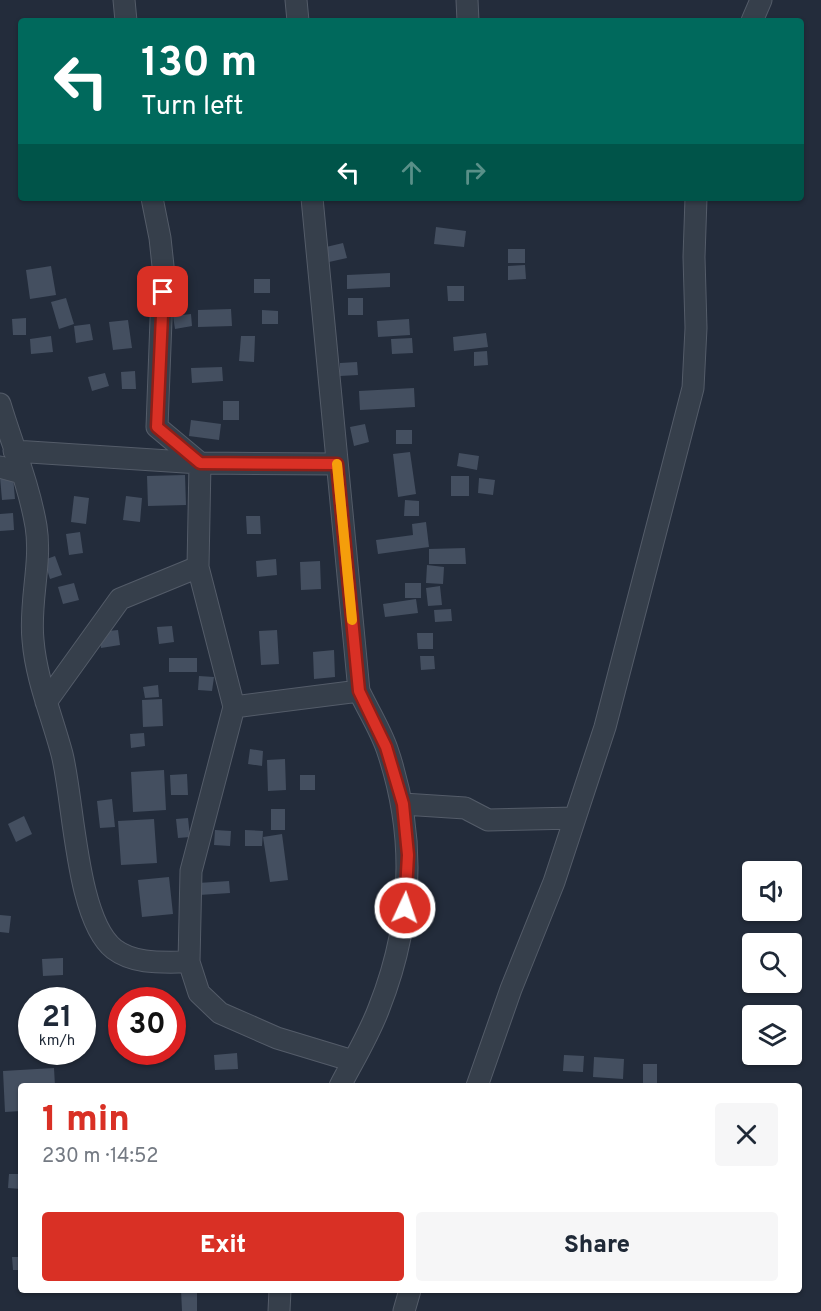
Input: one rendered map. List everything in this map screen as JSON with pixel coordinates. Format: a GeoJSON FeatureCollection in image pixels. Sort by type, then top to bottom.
{"type":"FeatureCollection","features":[{"type":"Feature","properties":{"kind":"street"},"geometry":{"type":"LineString","coordinates":[[124,0],[126,18]]}},
{"type":"Feature","properties":{"kind":"street"},"geometry":{"type":"LineString","coordinates":[[296,0],[298,18]]}},
{"type":"Feature","properties":{"kind":"street"},"geometry":{"type":"LineString","coordinates":[[467,0],[468,18]]}},
{"type":"Feature","properties":{"kind":"street"},"geometry":{"type":"LineString","coordinates":[[753,18],[761,0]]}},
{"type":"Feature","properties":{"kind":"street"},"geometry":{"type":"LineString","coordinates":[[153,201],[163,267],[157,427],[200,463]]}},
{"type":"Feature","properties":{"kind":"street"},"geometry":{"type":"LineString","coordinates":[[312,201],[359,691],[386,747],[403,804],[408,855],[405,908],[398,955],[379,1010],[342,1083]]}},
{"type":"Feature","properties":{"kind":"street"},"geometry":{"type":"LineString","coordinates":[[478,1083],[511,989],[554,882],[605,727],[693,388],[696,328],[694,257],[696,201]]}},
{"type":"Feature","properties":{"kind":"street"},"geometry":{"type":"LineString","coordinates":[[0,404],[7,459],[22,473],[37,527],[32,638],[37,670],[62,755],[85,890],[97,925],[113,948],[132,959],[153,962],[189,962]]}},
{"type":"Feature","properties":{"kind":"street"},"geometry":{"type":"LineString","coordinates":[[7,459],[337,464]]}},
{"type":"Feature","properties":{"kind":"street"},"geometry":{"type":"LineString","coordinates":[[200,463],[198,567],[234,707],[191,871],[189,962],[199,993],[220,1013],[277,1038],[353,1061]]}},
{"type":"Feature","properties":{"kind":"street"},"geometry":{"type":"LineString","coordinates":[[46,702],[120,599],[198,567]]}},
{"type":"Feature","properties":{"kind":"street"},"geometry":{"type":"LineString","coordinates":[[234,707],[359,691]]}},
{"type":"Feature","properties":{"kind":"street"},"geometry":{"type":"LineString","coordinates":[[403,804],[465,808],[488,820],[575,818]]}},
{"type":"Feature","properties":{"kind":"street"},"geometry":{"type":"LineString","coordinates":[[279,1311],[280,1293]]}},
{"type":"Feature","properties":{"kind":"street"},"geometry":{"type":"LineString","coordinates":[[404,1311],[409,1293]]}},
{"type":"Feature","properties":{"kind":"building"},"geometry":{"type":"Polygon","coordinates":[[[436,227],[466,231],[464,247],[434,244],[436,227]]]}},
{"type":"Feature","properties":{"kind":"building"},"geometry":{"type":"Polygon","coordinates":[[[343,243],[347,258],[329,262],[326,247],[343,243]]]}},
{"type":"Feature","properties":{"kind":"building"},"geometry":{"type":"Polygon","coordinates":[[[508,249],[525,249],[525,263],[508,263],[508,249]]]}},
{"type":"Feature","properties":{"kind":"building"},"geometry":{"type":"Polygon","coordinates":[[[525,265],[526,279],[508,280],[508,266],[525,265]]]}},
{"type":"Feature","properties":{"kind":"building"},"geometry":{"type":"Polygon","coordinates":[[[51,266],[56,295],[30,299],[26,270],[51,266]]]}},
{"type":"Feature","properties":{"kind":"building"},"geometry":{"type":"Polygon","coordinates":[[[390,273],[390,287],[347,289],[347,275],[390,273]]]}},
{"type":"Feature","properties":{"kind":"building"},"geometry":{"type":"Polygon","coordinates":[[[254,279],[270,279],[270,293],[254,293],[254,279]]]}},
{"type":"Feature","properties":{"kind":"building"},"geometry":{"type":"Polygon","coordinates":[[[447,286],[464,286],[464,301],[448,301],[447,286]]]}},
{"type":"Feature","properties":{"kind":"building"},"geometry":{"type":"Polygon","coordinates":[[[66,298],[74,324],[59,329],[51,302],[66,298]]]}},
{"type":"Feature","properties":{"kind":"building"},"geometry":{"type":"Polygon","coordinates":[[[348,298],[363,298],[363,315],[348,315],[348,298]]]}},
{"type":"Feature","properties":{"kind":"building"},"geometry":{"type":"Polygon","coordinates":[[[231,309],[232,326],[198,327],[198,310],[231,309]]]}},
{"type":"Feature","properties":{"kind":"building"},"geometry":{"type":"Polygon","coordinates":[[[262,310],[278,311],[278,324],[262,324],[262,310]]]}},
{"type":"Feature","properties":{"kind":"building"},"geometry":{"type":"Polygon","coordinates":[[[191,314],[192,326],[175,329],[173,316],[191,314]]]}},
{"type":"Feature","properties":{"kind":"building"},"geometry":{"type":"Polygon","coordinates":[[[26,318],[26,335],[13,335],[12,319],[26,318]]]}},
{"type":"Feature","properties":{"kind":"building"},"geometry":{"type":"Polygon","coordinates":[[[409,319],[410,335],[378,337],[377,321],[409,319]]]}},
{"type":"Feature","properties":{"kind":"building"},"geometry":{"type":"Polygon","coordinates":[[[128,320],[132,348],[113,350],[109,322],[128,320]]]}},
{"type":"Feature","properties":{"kind":"building"},"geometry":{"type":"Polygon","coordinates":[[[90,324],[93,340],[76,343],[74,326],[90,324]]]}},
{"type":"Feature","properties":{"kind":"building"},"geometry":{"type":"Polygon","coordinates":[[[486,333],[488,347],[454,351],[453,337],[486,333]]]}},
{"type":"Feature","properties":{"kind":"building"},"geometry":{"type":"Polygon","coordinates":[[[51,336],[53,352],[31,354],[30,339],[51,336]]]}},
{"type":"Feature","properties":{"kind":"building"},"geometry":{"type":"Polygon","coordinates":[[[241,336],[255,336],[254,362],[239,361],[241,336]]]}},
{"type":"Feature","properties":{"kind":"building"},"geometry":{"type":"Polygon","coordinates":[[[412,338],[413,353],[392,354],[391,339],[412,338]]]}},
{"type":"Feature","properties":{"kind":"building"},"geometry":{"type":"Polygon","coordinates":[[[487,351],[488,365],[474,366],[474,352],[487,351]]]}},
{"type":"Feature","properties":{"kind":"building"},"geometry":{"type":"Polygon","coordinates":[[[357,362],[358,375],[340,376],[340,363],[357,362]]]}},
{"type":"Feature","properties":{"kind":"building"},"geometry":{"type":"Polygon","coordinates":[[[222,367],[223,381],[192,383],[191,368],[222,367]]]}},
{"type":"Feature","properties":{"kind":"building"},"geometry":{"type":"Polygon","coordinates":[[[135,371],[136,389],[122,389],[121,372],[135,371]]]}},
{"type":"Feature","properties":{"kind":"building"},"geometry":{"type":"Polygon","coordinates":[[[105,373],[109,386],[92,391],[88,377],[105,373]]]}},
{"type":"Feature","properties":{"kind":"building"},"geometry":{"type":"Polygon","coordinates":[[[414,388],[415,407],[360,410],[359,391],[414,388]]]}},
{"type":"Feature","properties":{"kind":"building"},"geometry":{"type":"Polygon","coordinates":[[[223,401],[239,401],[239,420],[223,420],[223,401]]]}},
{"type":"Feature","properties":{"kind":"building"},"geometry":{"type":"Polygon","coordinates":[[[191,420],[221,424],[219,440],[189,436],[191,420]]]}},
{"type":"Feature","properties":{"kind":"building"},"geometry":{"type":"Polygon","coordinates":[[[365,424],[369,442],[354,446],[350,427],[365,424]]]}},
{"type":"Feature","properties":{"kind":"building"},"geometry":{"type":"Polygon","coordinates":[[[396,430],[412,430],[412,444],[396,444],[396,430]]]}},
{"type":"Feature","properties":{"kind":"building"},"geometry":{"type":"Polygon","coordinates":[[[410,452],[416,494],[398,497],[393,454],[410,452]]]}},
{"type":"Feature","properties":{"kind":"building"},"geometry":{"type":"Polygon","coordinates":[[[459,453],[479,456],[477,470],[457,466],[459,453]]]}},
{"type":"Feature","properties":{"kind":"building"},"geometry":{"type":"Polygon","coordinates":[[[185,475],[186,505],[148,506],[147,476],[185,475]]]}},
{"type":"Feature","properties":{"kind":"building"},"geometry":{"type":"Polygon","coordinates":[[[13,476],[15,499],[2,500],[0,477],[13,476]]]}},
{"type":"Feature","properties":{"kind":"building"},"geometry":{"type":"Polygon","coordinates":[[[451,476],[469,476],[469,496],[451,496],[451,476]]]}},
{"type":"Feature","properties":{"kind":"building"},"geometry":{"type":"Polygon","coordinates":[[[479,478],[495,480],[493,495],[478,493],[479,478]]]}},
{"type":"Feature","properties":{"kind":"building"},"geometry":{"type":"Polygon","coordinates":[[[74,496],[89,498],[86,524],[71,522],[74,496]]]}},
{"type":"Feature","properties":{"kind":"building"},"geometry":{"type":"Polygon","coordinates":[[[126,496],[142,498],[140,522],[123,520],[126,496]]]}},
{"type":"Feature","properties":{"kind":"building"},"geometry":{"type":"Polygon","coordinates":[[[405,500],[419,501],[419,516],[404,516],[405,500]]]}},
{"type":"Feature","properties":{"kind":"building"},"geometry":{"type":"Polygon","coordinates":[[[13,513],[14,530],[0,531],[0,514],[13,513]]]}},
{"type":"Feature","properties":{"kind":"building"},"geometry":{"type":"Polygon","coordinates":[[[246,516],[260,516],[261,534],[247,534],[246,516]]]}},
{"type":"Feature","properties":{"kind":"building"},"geometry":{"type":"Polygon","coordinates":[[[426,522],[429,547],[378,554],[376,540],[413,535],[412,524],[426,522]]]}},
{"type":"Feature","properties":{"kind":"building"},"geometry":{"type":"Polygon","coordinates":[[[80,532],[83,553],[69,555],[66,534],[80,532]]]}},
{"type":"Feature","properties":{"kind":"building"},"geometry":{"type":"Polygon","coordinates":[[[465,548],[466,564],[429,564],[429,549],[465,548]]]}},
{"type":"Feature","properties":{"kind":"building"},"geometry":{"type":"Polygon","coordinates":[[[55,556],[62,575],[50,579],[44,560],[55,556]]]}},
{"type":"Feature","properties":{"kind":"building"},"geometry":{"type":"Polygon","coordinates":[[[276,559],[277,575],[257,577],[256,561],[276,559]]]}},
{"type":"Feature","properties":{"kind":"building"},"geometry":{"type":"Polygon","coordinates":[[[320,561],[321,589],[301,590],[300,562],[320,561]]]}},
{"type":"Feature","properties":{"kind":"building"},"geometry":{"type":"Polygon","coordinates":[[[427,565],[444,567],[443,584],[426,583],[427,565]]]}},
{"type":"Feature","properties":{"kind":"building"},"geometry":{"type":"Polygon","coordinates":[[[74,583],[79,600],[63,604],[58,587],[74,583]]]}},
{"type":"Feature","properties":{"kind":"building"},"geometry":{"type":"Polygon","coordinates":[[[405,583],[421,583],[421,598],[405,598],[405,583]]]}},
{"type":"Feature","properties":{"kind":"building"},"geometry":{"type":"Polygon","coordinates":[[[440,586],[442,605],[428,606],[426,588],[440,586]]]}},
{"type":"Feature","properties":{"kind":"building"},"geometry":{"type":"Polygon","coordinates":[[[416,599],[418,613],[385,617],[383,604],[416,599]]]}},
{"type":"Feature","properties":{"kind":"building"},"geometry":{"type":"Polygon","coordinates":[[[451,609],[452,621],[435,622],[434,610],[451,609]]]}},
{"type":"Feature","properties":{"kind":"building"},"geometry":{"type":"Polygon","coordinates":[[[172,626],[174,642],[159,644],[157,627],[172,626]]]}},
{"type":"Feature","properties":{"kind":"building"},"geometry":{"type":"Polygon","coordinates":[[[118,630],[120,645],[101,648],[99,632],[118,630]]]}},
{"type":"Feature","properties":{"kind":"building"},"geometry":{"type":"Polygon","coordinates":[[[277,630],[279,664],[261,665],[259,631],[277,630]]]}},
{"type":"Feature","properties":{"kind":"building"},"geometry":{"type":"Polygon","coordinates":[[[417,633],[433,633],[433,649],[418,649],[417,633]]]}},
{"type":"Feature","properties":{"kind":"building"},"geometry":{"type":"Polygon","coordinates":[[[334,650],[335,677],[314,679],[313,652],[334,650]]]}},
{"type":"Feature","properties":{"kind":"building"},"geometry":{"type":"Polygon","coordinates":[[[420,656],[434,656],[435,669],[421,670],[420,656]]]}},
{"type":"Feature","properties":{"kind":"building"},"geometry":{"type":"Polygon","coordinates":[[[169,658],[197,658],[197,672],[169,672],[169,658]]]}},
{"type":"Feature","properties":{"kind":"building"},"geometry":{"type":"Polygon","coordinates":[[[199,676],[214,677],[212,691],[198,690],[199,676]]]}},
{"type":"Feature","properties":{"kind":"building"},"geometry":{"type":"Polygon","coordinates":[[[158,685],[159,697],[145,698],[143,687],[158,685]]]}},
{"type":"Feature","properties":{"kind":"building"},"geometry":{"type":"Polygon","coordinates":[[[162,699],[163,726],[143,727],[142,700],[162,699]]]}},
{"type":"Feature","properties":{"kind":"building"},"geometry":{"type":"Polygon","coordinates":[[[144,733],[145,746],[131,748],[130,734],[144,733]]]}},
{"type":"Feature","properties":{"kind":"building"},"geometry":{"type":"Polygon","coordinates":[[[250,749],[263,751],[262,766],[248,764],[250,749]]]}},
{"type":"Feature","properties":{"kind":"building"},"geometry":{"type":"Polygon","coordinates":[[[285,759],[286,790],[268,791],[267,760],[285,759]]]}},
{"type":"Feature","properties":{"kind":"building"},"geometry":{"type":"Polygon","coordinates":[[[164,770],[166,810],[133,812],[131,772],[164,770]]]}},
{"type":"Feature","properties":{"kind":"building"},"geometry":{"type":"Polygon","coordinates":[[[187,774],[188,795],[171,795],[170,775],[187,774]]]}},
{"type":"Feature","properties":{"kind":"building"},"geometry":{"type":"Polygon","coordinates":[[[300,775],[315,775],[315,790],[300,790],[300,775]]]}},
{"type":"Feature","properties":{"kind":"building"},"geometry":{"type":"Polygon","coordinates":[[[112,799],[115,827],[100,828],[97,801],[112,799]]]}},
{"type":"Feature","properties":{"kind":"building"},"geometry":{"type":"Polygon","coordinates":[[[271,809],[285,809],[285,830],[271,830],[271,809]]]}},
{"type":"Feature","properties":{"kind":"building"},"geometry":{"type":"Polygon","coordinates":[[[24,816],[32,834],[16,842],[8,824],[24,816]]]}},
{"type":"Feature","properties":{"kind":"building"},"geometry":{"type":"Polygon","coordinates":[[[188,818],[190,837],[178,838],[176,819],[188,818]]]}},
{"type":"Feature","properties":{"kind":"building"},"geometry":{"type":"Polygon","coordinates":[[[154,819],[157,863],[121,865],[118,821],[154,819]]]}},
{"type":"Feature","properties":{"kind":"building"},"geometry":{"type":"Polygon","coordinates":[[[215,830],[231,831],[230,846],[214,845],[215,830]]]}},
{"type":"Feature","properties":{"kind":"building"},"geometry":{"type":"Polygon","coordinates":[[[245,830],[263,831],[262,846],[245,846],[245,830]]]}},
{"type":"Feature","properties":{"kind":"building"},"geometry":{"type":"Polygon","coordinates":[[[282,834],[288,880],[270,882],[263,837],[282,834]]]}},
{"type":"Feature","properties":{"kind":"building"},"geometry":{"type":"Polygon","coordinates":[[[169,877],[173,914],[142,917],[138,880],[169,877]]]}},
{"type":"Feature","properties":{"kind":"building"},"geometry":{"type":"Polygon","coordinates":[[[229,881],[230,893],[199,895],[198,883],[229,881]]]}},
{"type":"Feature","properties":{"kind":"building"},"geometry":{"type":"Polygon","coordinates":[[[0,915],[11,916],[9,933],[0,932],[0,915]]]}},
{"type":"Feature","properties":{"kind":"building"},"geometry":{"type":"Polygon","coordinates":[[[63,958],[63,975],[43,976],[42,959],[63,958]]]}},
{"type":"Feature","properties":{"kind":"building"},"geometry":{"type":"Polygon","coordinates":[[[237,1053],[238,1069],[215,1070],[214,1055],[237,1053]]]}},
{"type":"Feature","properties":{"kind":"building"},"geometry":{"type":"Polygon","coordinates":[[[564,1055],[584,1056],[583,1072],[563,1071],[564,1055]]]}},
{"type":"Feature","properties":{"kind":"building"},"geometry":{"type":"Polygon","coordinates":[[[594,1057],[624,1059],[623,1079],[593,1077],[594,1057]]]}},
{"type":"Feature","properties":{"kind":"building"},"geometry":{"type":"Polygon","coordinates":[[[643,1064],[657,1064],[657,1083],[643,1083],[643,1064]]]}},
{"type":"Feature","properties":{"kind":"building"},"geometry":{"type":"Polygon","coordinates":[[[54,1068],[55,1083],[18,1083],[18,1111],[5,1112],[3,1071],[54,1068]]]}},
{"type":"Feature","properties":{"kind":"building"},"geometry":{"type":"Polygon","coordinates":[[[9,1174],[18,1174],[18,1189],[8,1188],[9,1174]]]}},
{"type":"Feature","properties":{"kind":"building"},"geometry":{"type":"Polygon","coordinates":[[[12,1257],[18,1257],[18,1270],[13,1270],[12,1257]]]}},
{"type":"Feature","properties":{"kind":"building"},"geometry":{"type":"Polygon","coordinates":[[[181,1293],[197,1293],[197,1311],[182,1311],[181,1293]]]}},
{"type":"Feature","properties":{"kind":"slow traffic"},"geometry":{"type":"LineString","coordinates":[[337,464],[352,620]]}},
{"type":"Feature","properties":{"kind":"route"},"geometry":{"type":"LineString","coordinates":[[163,292],[157,427],[200,463],[337,464],[359,691],[386,747],[403,804],[408,855],[405,908]]}}]}
